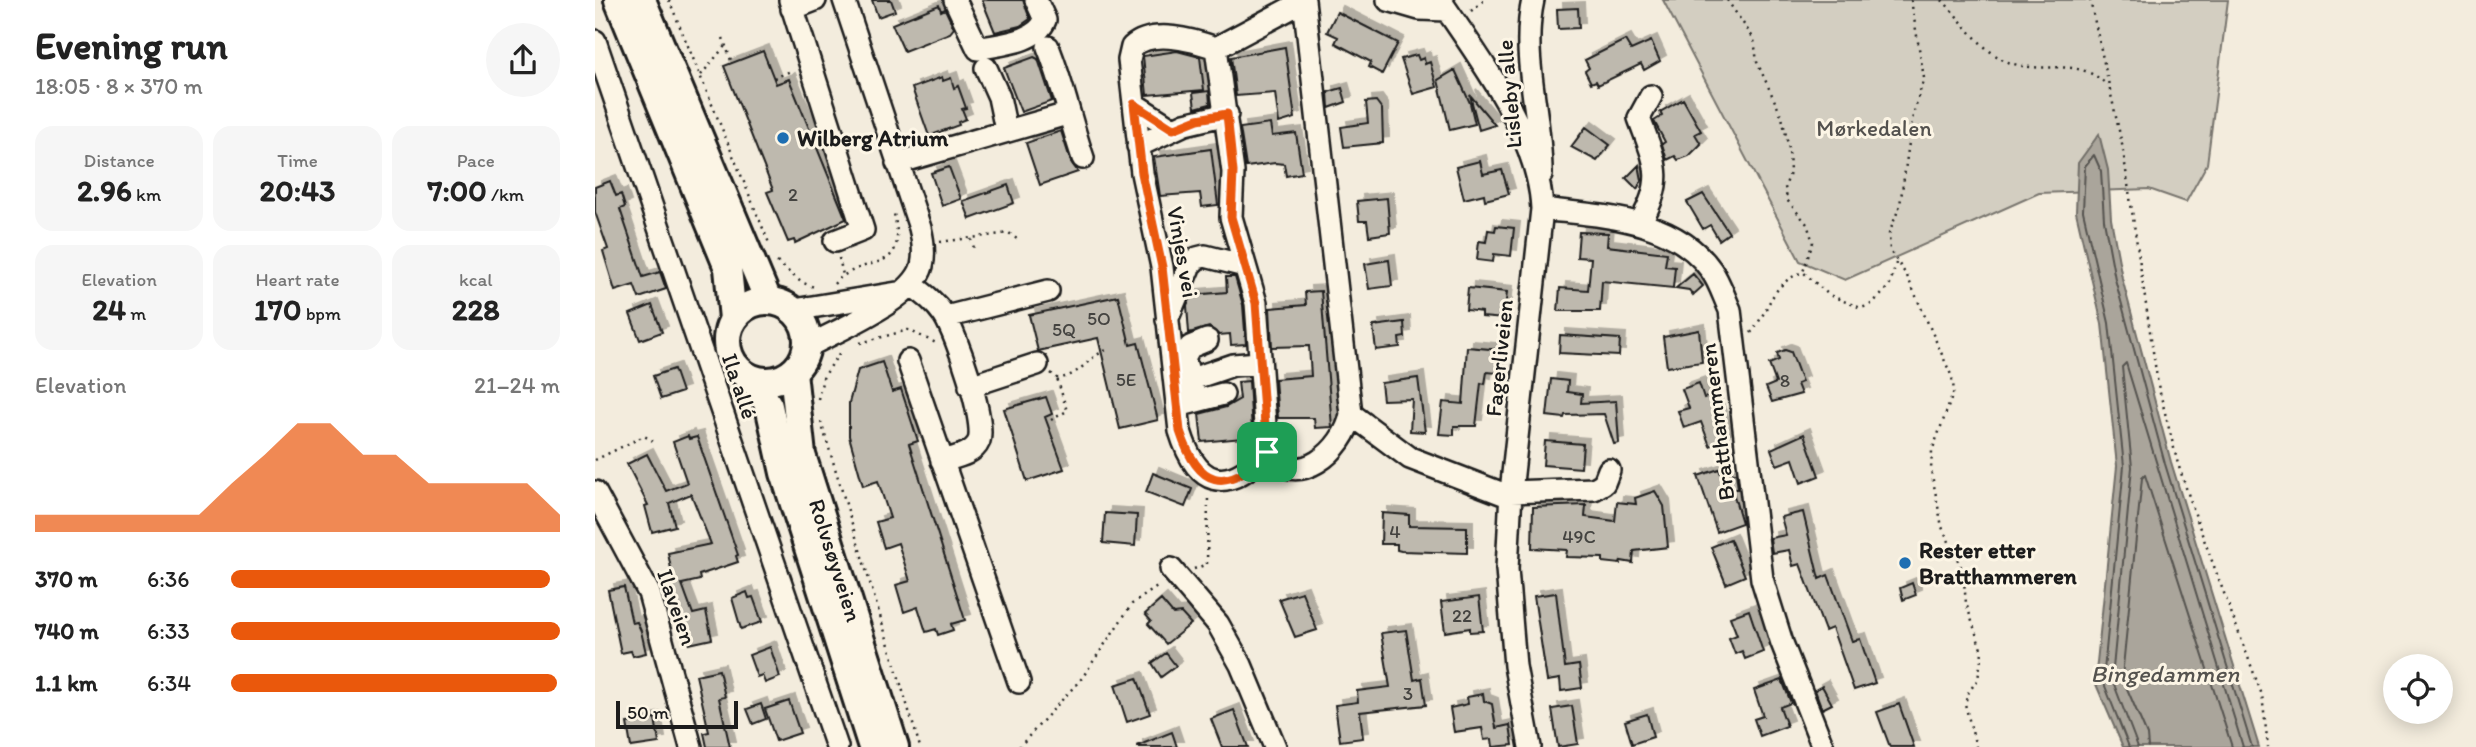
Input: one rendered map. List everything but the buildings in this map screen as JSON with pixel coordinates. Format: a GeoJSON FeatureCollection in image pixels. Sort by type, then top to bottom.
{"type":"FeatureCollection","features":[{"type":"Feature","properties":{"kind":"main road"},"geometry":{"type":"LineString","coordinates":[[618,0],[728,268],[733,319]]}},
{"type":"Feature","properties":{"kind":"main road"},"geometry":{"type":"LineString","coordinates":[[642,0],[768,300]]}},
{"type":"Feature","properties":{"kind":"main road"},"geometry":{"type":"LineString","coordinates":[[768,300],[782,303],[794,310],[805,327],[807,347],[803,360],[793,372],[774,381],[753,379],[740,372],[729,354],[727,332],[733,319],[748,305],[768,300]]}},
{"type":"Feature","properties":{"kind":"main road","name":"Rolvsøyveien"},"geometry":{"type":"LineString","coordinates":[[793,372],[802,455],[895,747]]}},
{"type":"Feature","properties":{"kind":"main road","name":"Rolvsøyveien"},"geometry":{"type":"LineString","coordinates":[[753,379],[769,406],[784,473],[872,747]]}},
{"type":"Feature","properties":{"kind":"street"},"geometry":{"type":"LineString","coordinates":[[815,0],[791,4],[863,230],[835,241]]}},
{"type":"Feature","properties":{"kind":"street"},"geometry":{"type":"LineString","coordinates":[[807,347],[844,326],[874,314],[904,289],[922,265],[923,243],[844,0]]}},
{"type":"Feature","properties":{"kind":"street"},"geometry":{"type":"LineString","coordinates":[[955,0],[978,48],[1030,37],[1042,28],[1045,20],[1036,0]]}},
{"type":"Feature","properties":{"kind":"street"},"geometry":{"type":"LineString","coordinates":[[1304,0],[1351,414],[1346,435],[1338,445],[1311,466],[1285,468],[1267,452],[1256,303],[1231,217],[1233,172],[1216,48],[1304,0]]}},
{"type":"Feature","properties":{"kind":"street"},"geometry":{"type":"LineString","coordinates":[[1388,0],[1419,9],[1444,5]]}},
{"type":"Feature","properties":{"kind":"street","name":"Lisleby alle"},"geometry":{"type":"LineString","coordinates":[[1533,0],[1527,46],[1542,149],[1541,183]]}},
{"type":"Feature","properties":{"kind":"street","name":"Fagerliveien"},"geometry":{"type":"LineString","coordinates":[[1444,5],[1506,101],[1541,183],[1542,209],[1511,495],[1507,569],[1515,666],[1530,747]]}},
{"type":"Feature","properties":{"kind":"street","name":"Vinjes vei"},"geometry":{"type":"LineString","coordinates":[[1208,476],[1189,456],[1180,431],[1187,396],[1167,320],[1158,239],[1138,146],[1129,53],[1138,42],[1175,38],[1216,48]]}},
{"type":"Feature","properties":{"kind":"street","name":"Ila allé"},"geometry":{"type":"LineString","coordinates":[[595,41],[837,747]]}},
{"type":"Feature","properties":{"kind":"street"},"geometry":{"type":"LineString","coordinates":[[1048,47],[1067,98],[1067,114],[1083,158]]}},
{"type":"Feature","properties":{"kind":"street"},"geometry":{"type":"LineString","coordinates":[[986,68],[999,97],[1006,130]]}},
{"type":"Feature","properties":{"kind":"street"},"geometry":{"type":"LineString","coordinates":[[1641,221],[1655,194],[1658,175],[1639,118],[1651,96]]}},
{"type":"Feature","properties":{"kind":"street"},"geometry":{"type":"LineString","coordinates":[[1134,104],[1173,129]]}},
{"type":"Feature","properties":{"kind":"street"},"geometry":{"type":"LineString","coordinates":[[897,163],[1067,114]]}},
{"type":"Feature","properties":{"kind":"street"},"geometry":{"type":"LineString","coordinates":[[1138,146],[1198,119],[1227,114]]}},
{"type":"Feature","properties":{"kind":"street","name":"Bratthammeren"},"geometry":{"type":"LineString","coordinates":[[1542,209],[1641,221],[1666,234],[1711,269],[1730,310],[1762,579],[1782,643],[1823,747]]}},
{"type":"Feature","properties":{"kind":"street"},"geometry":{"type":"LineString","coordinates":[[1167,320],[1190,265],[1197,258],[1205,256],[1245,266]]}},
{"type":"Feature","properties":{"kind":"street"},"geometry":{"type":"LineString","coordinates":[[794,310],[904,289],[934,302],[946,317],[980,422],[978,441],[968,453],[942,461]]}},
{"type":"Feature","properties":{"kind":"street"},"geometry":{"type":"LineString","coordinates":[[946,317],[1048,291]]}},
{"type":"Feature","properties":{"kind":"street"},"geometry":{"type":"LineString","coordinates":[[1187,396],[1185,353],[1190,347],[1207,340]]}},
{"type":"Feature","properties":{"kind":"street"},"geometry":{"type":"LineString","coordinates":[[908,361],[1019,682]]}},
{"type":"Feature","properties":{"kind":"street"},"geometry":{"type":"LineString","coordinates":[[1187,396],[1233,365],[1261,363]]}},
{"type":"Feature","properties":{"kind":"street"},"geometry":{"type":"LineString","coordinates":[[970,386],[1037,364]]}},
{"type":"Feature","properties":{"kind":"street"},"geometry":{"type":"LineString","coordinates":[[1187,396],[1223,394]]}},
{"type":"Feature","properties":{"kind":"street"},"geometry":{"type":"LineString","coordinates":[[1351,414],[1410,458],[1511,495],[1594,489],[1604,483],[1609,470]]}},
{"type":"Feature","properties":{"kind":"street"},"geometry":{"type":"LineString","coordinates":[[1208,476],[1224,480],[1241,476],[1267,452]]}},
{"type":"Feature","properties":{"kind":"street","name":"Ilaveien"},"geometry":{"type":"LineString","coordinates":[[595,492],[649,593],[691,747]]}},
{"type":"Feature","properties":{"kind":"street"},"geometry":{"type":"LineString","coordinates":[[1173,573],[1218,624],[1241,665],[1275,747]]}},
{"type":"Feature","properties":{"kind":"path"},"geometry":{"type":"LineString","coordinates":[[1727,0],[1754,39],[1758,62],[1782,117],[1789,149],[1790,173],[1784,187],[1787,200],[1807,224],[1813,242],[1803,272],[1776,288],[1762,320],[1734,345]]}},
{"type":"Feature","properties":{"kind":"path"},"geometry":{"type":"LineString","coordinates":[[1911,0],[1924,78],[1913,115],[1900,205],[1889,234],[1890,251],[1907,275],[1952,377],[1954,391],[1932,451],[1931,470],[1942,527],[1963,571],[1966,603],[1982,652],[1978,679],[1968,693],[1965,704],[1976,747]]}},
{"type":"Feature","properties":{"kind":"path"},"geometry":{"type":"LineString","coordinates":[[1942,0],[1995,55],[2015,65],[2081,69],[2095,74],[2108,87]]}},
{"type":"Feature","properties":{"kind":"path"},"geometry":{"type":"LineString","coordinates":[[2090,0],[2122,144],[2158,385],[2178,464],[2262,695],[2267,747]]}},
{"type":"Feature","properties":{"kind":"path"},"geometry":{"type":"LineString","coordinates":[[723,38],[732,63]]}},
{"type":"Feature","properties":{"kind":"path"},"geometry":{"type":"LineString","coordinates":[[701,75],[725,46]]}},
{"type":"Feature","properties":{"kind":"path"},"geometry":{"type":"LineString","coordinates":[[773,78],[795,69]]}},
{"type":"Feature","properties":{"kind":"path"},"geometry":{"type":"LineString","coordinates":[[923,243],[1009,233],[1017,239]]}},
{"type":"Feature","properties":{"kind":"path"},"geometry":{"type":"LineString","coordinates":[[971,239],[975,251]]}},
{"type":"Feature","properties":{"kind":"path"},"geometry":{"type":"LineString","coordinates":[[1803,272],[1829,295],[1861,308],[1870,305],[1890,284],[1896,262]]}},
{"type":"Feature","properties":{"kind":"path"},"geometry":{"type":"LineString","coordinates":[[849,343],[871,341],[908,330],[957,350]]}},
{"type":"Feature","properties":{"kind":"path"},"geometry":{"type":"LineString","coordinates":[[1057,378],[1072,374],[1093,356],[1107,350]]}},
{"type":"Feature","properties":{"kind":"path"},"geometry":{"type":"LineString","coordinates":[[1037,364],[1057,378],[1067,411],[1051,420]]}},
{"type":"Feature","properties":{"kind":"path"},"geometry":{"type":"LineString","coordinates":[[595,460],[644,436],[653,441]]}},
{"type":"Feature","properties":{"kind":"path"},"geometry":{"type":"LineString","coordinates":[[1019,747],[1082,678],[1132,604],[1173,573],[1207,564],[1209,490],[1205,483],[1208,476]]}},
{"type":"Feature","properties":{"kind":"green space","name":"Mørkedalen"},"geometry":{"type":"Polygon","coordinates":[[[1663,0],[2228,0],[2207,164],[2186,202],[2149,189],[2039,193],[1845,280],[1800,261],[1663,0]]]}},
{"type":"Feature","properties":{"kind":"water","name":"Bingedammen"},"geometry":{"type":"Polygon","coordinates":[[[2099,134],[2108,170],[2111,219],[2122,278],[2171,462],[2259,747],[2123,747],[2095,682],[2117,466],[2102,324],[2076,212],[2078,163],[2099,134]]]}},
{"type":"Feature","properties":{"kind":"place","name":"Wilberg Atrium"},"geometry":{"type":"Point","coordinates":[783,138]}},
{"type":"Feature","properties":{"kind":"place","name":"Rester etter Bratthammeren"},"geometry":{"type":"Point","coordinates":[1905,563]}},
{"type":"Feature","properties":{"kind":"route"},"geometry":{"type":"LineString","coordinates":[[1134,104],[1173,129],[1198,119],[1227,114],[1233,172],[1231,217],[1233,232],[1256,303],[1267,452],[1241,476],[1224,480],[1203,472],[1189,456],[1184,444],[1180,431],[1158,239],[1142,173],[1134,104]]}}]}
